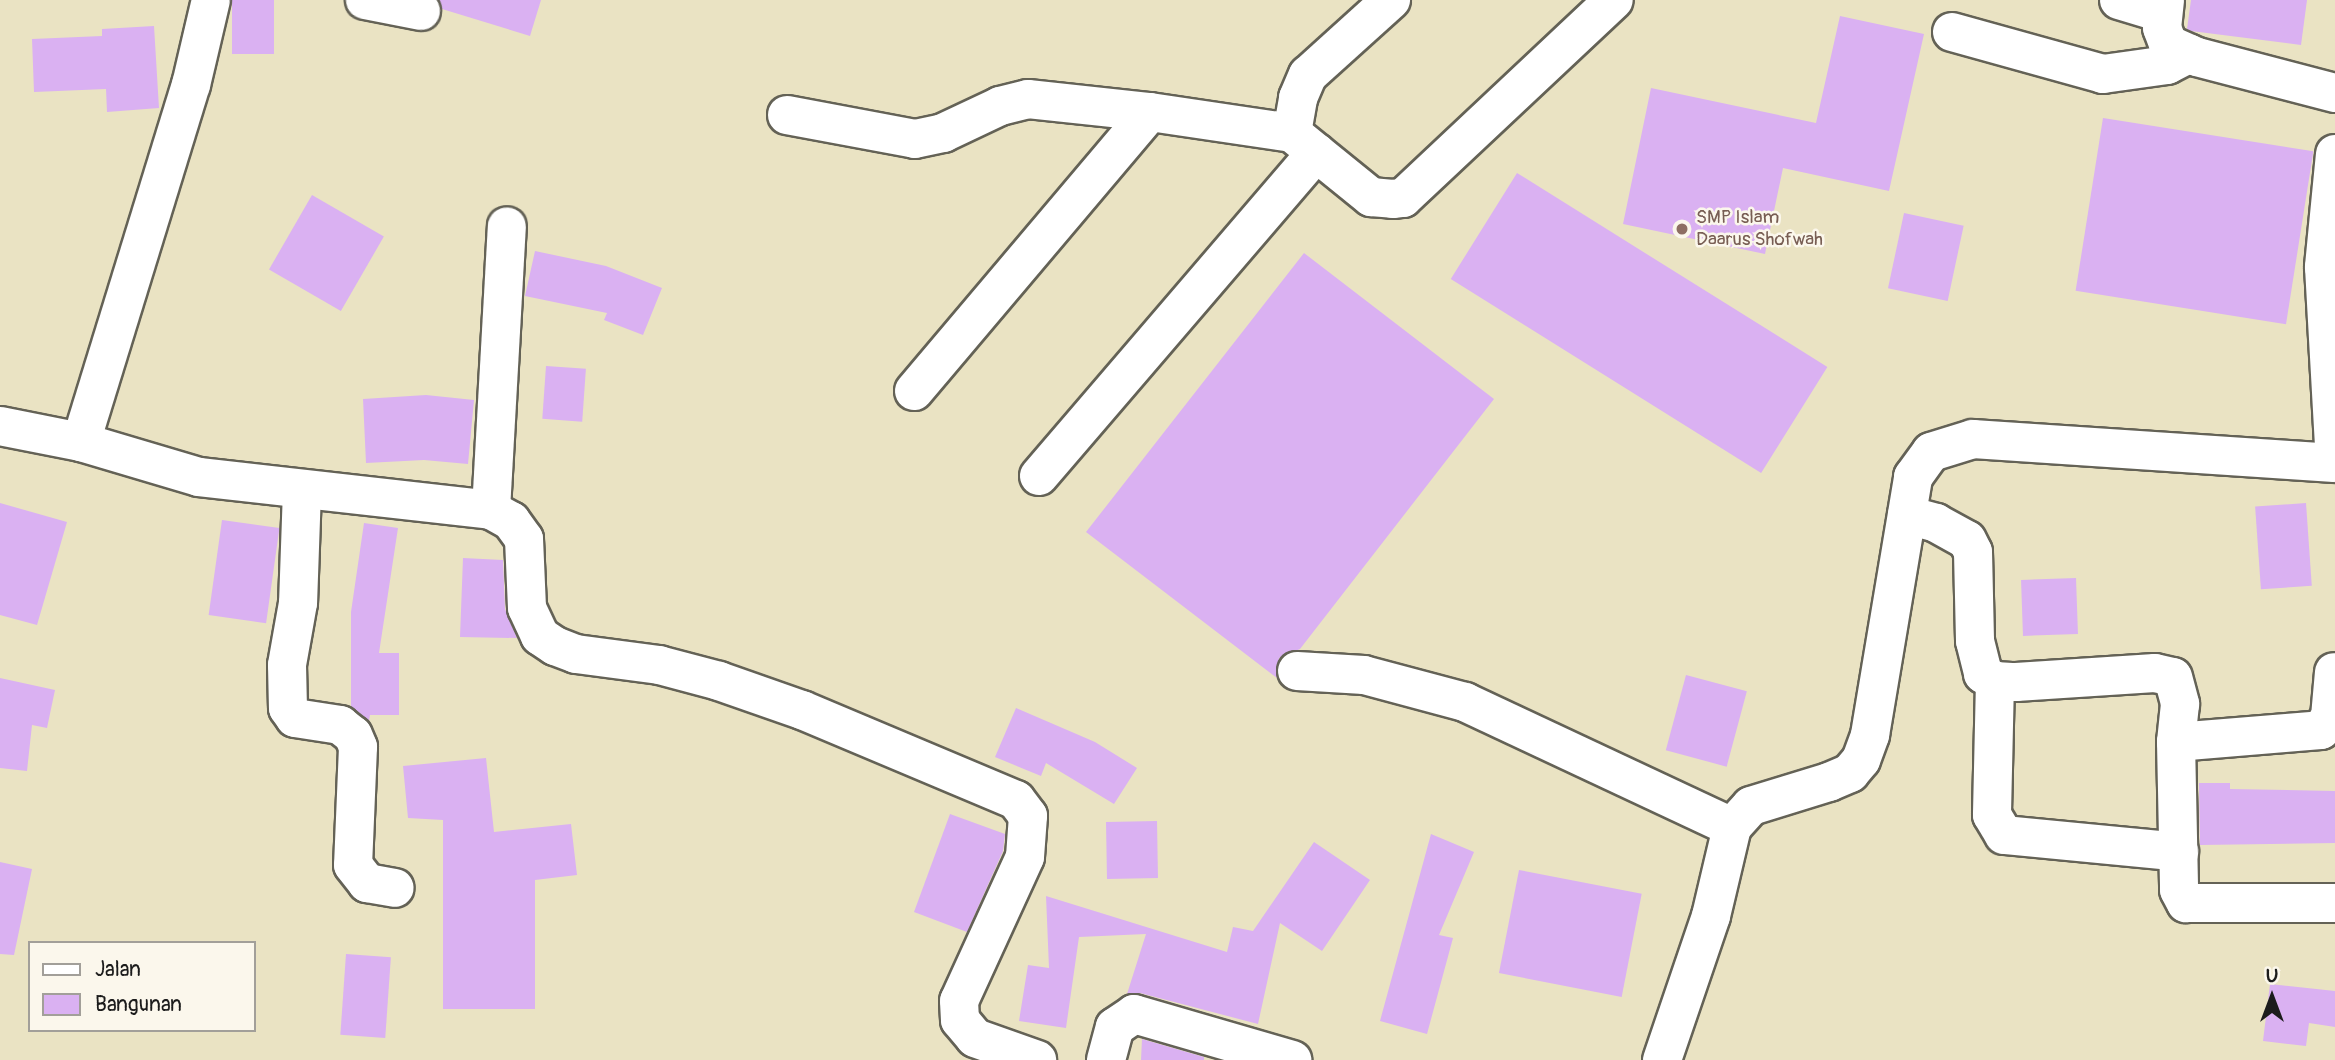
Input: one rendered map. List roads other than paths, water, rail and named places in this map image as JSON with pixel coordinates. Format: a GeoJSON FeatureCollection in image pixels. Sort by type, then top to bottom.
{"type":"FeatureCollection","features":[{"type":"Feature","properties":{"kind":"street"},"geometry":{"type":"LineString","coordinates":[[81,442],[191,85],[211,0]]}},
{"type":"Feature","properties":{"kind":"street"},"geometry":{"type":"LineString","coordinates":[[365,0],[421,11]]}},
{"type":"Feature","properties":{"kind":"street"},"geometry":{"type":"LineString","coordinates":[[1039,476],[1304,143],[1298,98],[1308,75],[1391,0]]}},
{"type":"Feature","properties":{"kind":"street"},"geometry":{"type":"LineString","coordinates":[[787,115],[915,139],[936,135],[1000,106],[1028,99],[1150,112],[1304,143],[1371,197],[1403,198],[1614,0]]}},
{"type":"Feature","properties":{"kind":"street"},"geometry":{"type":"LineString","coordinates":[[2119,0],[2163,7],[2168,44],[2189,54],[2335,93]]}},
{"type":"Feature","properties":{"kind":"street"},"geometry":{"type":"LineString","coordinates":[[1952,32],[2103,74],[2167,65],[2189,54]]}},
{"type":"Feature","properties":{"kind":"street"},"geometry":{"type":"LineString","coordinates":[[914,391],[1150,112]]}},
{"type":"Feature","properties":{"kind":"street"},"geometry":{"type":"LineString","coordinates":[[1662,1060],[1711,916],[1732,827],[1751,806],[1829,782],[1850,773],[1861,760],[1870,735],[1907,515],[1919,464],[1931,452],[1973,439],[2335,463],[2325,267],[2335,154]]}},
{"type":"Feature","properties":{"kind":"street"},"geometry":{"type":"LineString","coordinates":[[491,510],[507,226]]}},
{"type":"Feature","properties":{"kind":"street"},"geometry":{"type":"LineString","coordinates":[[0,426],[81,442],[199,477],[491,510],[511,521],[524,539],[527,608],[540,636],[555,646],[576,654],[659,665],[719,681],[802,710],[1016,800],[1028,816],[1025,857],[959,1001],[960,1020],[975,1038],[1037,1060]]}},
{"type":"Feature","properties":{"kind":"street"},"geometry":{"type":"LineString","coordinates":[[302,490],[298,603],[287,665],[288,708],[295,718],[340,725],[353,735],[358,747],[353,865],[367,883],[395,888]]}},
{"type":"Feature","properties":{"kind":"street"},"geometry":{"type":"LineString","coordinates":[[1907,515],[1928,519],[1967,540],[1977,568],[1977,656],[1983,674],[1996,681],[2165,674],[2179,688],[2176,742],[2179,890],[2186,903],[2335,903]]}},
{"type":"Feature","properties":{"kind":"street"},"geometry":{"type":"LineString","coordinates":[[1297,671],[1364,675],[1465,702],[1732,827]]}},
{"type":"Feature","properties":{"kind":"street"},"geometry":{"type":"LineString","coordinates":[[2176,742],[2321,730],[2330,717],[2334,672]]}},
{"type":"Feature","properties":{"kind":"street"},"geometry":{"type":"LineString","coordinates":[[1996,681],[1992,815],[2004,835],[2179,852]]}},
{"type":"Feature","properties":{"kind":"street"},"geometry":{"type":"LineString","coordinates":[[1106,1060],[1122,1018],[1145,1014],[1292,1060]]}},
{"type":"Feature","properties":{"kind":"place","name":"SMP Islam Daarus Shofwah"},"geometry":{"type":"Point","coordinates":[1682,229]}}]}
